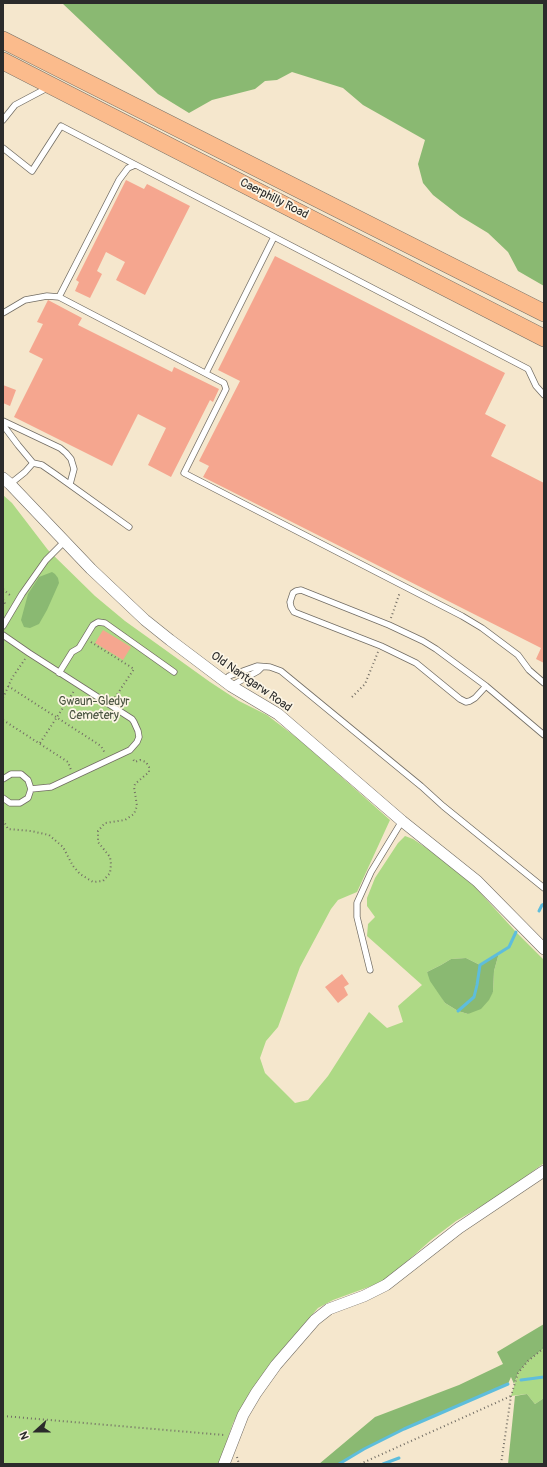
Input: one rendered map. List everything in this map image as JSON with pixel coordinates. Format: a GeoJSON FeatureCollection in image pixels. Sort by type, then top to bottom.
{"type":"FeatureCollection","features":[{"type":"Feature","properties":{"kind":"main road","name":"Caerphilly Road"},"geometry":{"type":"LineString","coordinates":[[3,40],[544,313]]}},
{"type":"Feature","properties":{"kind":"main road","name":"Caerphilly Road"},"geometry":{"type":"LineString","coordinates":[[3,61],[544,338]]}},
{"type":"Feature","properties":{"kind":"street","name":"Old Nantgarw Road"},"geometry":{"type":"LineString","coordinates":[[7,481],[64,542],[145,620],[228,683],[278,714],[402,822],[477,881],[544,949]]}},
{"type":"Feature","properties":{"kind":"street"},"geometry":{"type":"LineString","coordinates":[[224,1464],[243,1415],[256,1393],[276,1365],[315,1320],[329,1309],[364,1296],[386,1285],[458,1228],[544,1171]]}},
{"type":"Feature","properties":{"kind":"lane"},"geometry":{"type":"LineString","coordinates":[[3,120],[14,104],[51,86]]}},
{"type":"Feature","properties":{"kind":"lane"},"geometry":{"type":"LineString","coordinates":[[3,148],[32,170],[61,126],[528,369],[536,386],[544,395]]}},
{"type":"Feature","properties":{"kind":"lane"},"geometry":{"type":"LineString","coordinates":[[59,297],[119,180],[128,168],[135,165]]}},
{"type":"Feature","properties":{"kind":"lane"},"geometry":{"type":"LineString","coordinates":[[206,373],[274,237]]}},
{"type":"Feature","properties":{"kind":"lane"},"geometry":{"type":"LineString","coordinates":[[3,312],[25,300],[47,296],[59,297],[224,383],[226,389],[184,473],[462,616],[482,628],[518,655],[532,674],[544,683]]}},
{"type":"Feature","properties":{"kind":"lane"},"geometry":{"type":"LineString","coordinates":[[3,421],[60,448],[66,453],[71,459],[74,468],[70,484]]}},
{"type":"Feature","properties":{"kind":"lane"},"geometry":{"type":"LineString","coordinates":[[3,425],[33,463],[42,465],[129,528]]}},
{"type":"Feature","properties":{"kind":"lane"},"geometry":{"type":"LineString","coordinates":[[7,481],[25,472],[33,463]]}},
{"type":"Feature","properties":{"kind":"lane"},"geometry":{"type":"LineString","coordinates":[[3,626],[46,560],[64,542]]}},
{"type":"Feature","properties":{"kind":"lane"},"geometry":{"type":"LineString","coordinates":[[486,686],[475,698],[466,702],[460,699],[416,663],[381,646],[294,612],[290,602],[293,593],[301,590],[389,625],[423,641],[486,686],[544,735]]}},
{"type":"Feature","properties":{"kind":"lane"},"geometry":{"type":"LineString","coordinates":[[59,672],[72,652],[79,648],[93,625],[98,622],[105,624],[174,672]]}},
{"type":"Feature","properties":{"kind":"lane"},"geometry":{"type":"LineString","coordinates":[[3,635],[134,722],[137,727],[139,737],[130,750],[51,787],[31,789]]}},
{"type":"Feature","properties":{"kind":"lane"},"geometry":{"type":"LineString","coordinates":[[262,667],[258,671],[228,683],[229,676],[257,666],[281,670],[443,806],[544,888]]}},
{"type":"Feature","properties":{"kind":"lane"},"geometry":{"type":"LineString","coordinates":[[3,779],[11,774],[21,774],[28,780],[31,789],[28,798],[20,803],[10,803],[3,798]]}},
{"type":"Feature","properties":{"kind":"lane"},"geometry":{"type":"LineString","coordinates":[[370,970],[357,917],[357,903],[371,872],[402,822]]}},
{"type":"Feature","properties":{"kind":"path"},"geometry":{"type":"LineString","coordinates":[[3,589],[18,601]]}},
{"type":"Feature","properties":{"kind":"path"},"geometry":{"type":"LineString","coordinates":[[89,640],[134,669],[114,699]]}},
{"type":"Feature","properties":{"kind":"path"},"geometry":{"type":"LineString","coordinates":[[3,698],[8,686],[25,658]]}},
{"type":"Feature","properties":{"kind":"path"},"geometry":{"type":"LineString","coordinates":[[8,686],[101,746],[108,760]]}},
{"type":"Feature","properties":{"kind":"path"},"geometry":{"type":"LineString","coordinates":[[40,743],[75,690]]}},
{"type":"Feature","properties":{"kind":"path"},"geometry":{"type":"LineString","coordinates":[[3,720],[68,762],[74,776]]}},
{"type":"Feature","properties":{"kind":"path"},"geometry":{"type":"LineString","coordinates":[[3,820],[8,829],[49,835],[63,847],[73,866],[80,874],[92,882],[103,881],[110,873],[112,864],[110,857],[98,842],[98,831],[102,824],[106,822],[125,820],[134,814],[137,806],[134,787],[135,784],[149,772],[149,767],[146,762],[140,760],[135,762],[132,758]]}},
{"type":"Feature","properties":{"kind":"path"},"geometry":{"type":"LineString","coordinates":[[501,1464],[511,1396],[518,1373],[528,1361],[544,1348]]}},
{"type":"Feature","properties":{"kind":"path"},"geometry":{"type":"LineString","coordinates":[[360,1464],[511,1396]]}},
{"type":"Feature","properties":{"kind":"path"},"geometry":{"type":"LineString","coordinates":[[3,1416],[229,1436],[235,1438]]}},
{"type":"Feature","properties":{"kind":"green space"},"geometry":{"type":"Polygon","coordinates":[[[62,3],[544,3],[544,286],[518,271],[508,252],[488,233],[460,216],[433,195],[423,183],[418,164],[425,140],[363,105],[343,88],[292,72],[277,80],[265,81],[255,89],[212,100],[189,113],[158,94],[62,3]]]}},
{"type":"Feature","properties":{"kind":"green space","name":"Gwaun-Gledyr Cemetery"},"geometry":{"type":"Polygon","coordinates":[[[3,495],[12,503],[48,550],[95,596],[125,621],[210,682],[239,701],[267,715],[301,741],[390,820],[357,892],[338,900],[331,909],[300,967],[278,1027],[266,1041],[260,1058],[265,1073],[295,1103],[308,1100],[328,1076],[369,1012],[387,1028],[403,1022],[398,1006],[422,985],[367,936],[368,924],[375,917],[367,906],[367,898],[375,878],[398,843],[405,836],[413,839],[441,858],[475,887],[544,960],[544,1163],[502,1194],[456,1221],[431,1240],[385,1281],[333,1300],[318,1308],[273,1360],[250,1392],[233,1423],[219,1464],[3,1464],[3,495]],[[499,953],[480,965],[466,958],[451,959],[427,972],[445,1003],[458,1011],[468,1014],[493,992],[494,971],[499,953]]]}},
{"type":"Feature","properties":{"kind":"green space"},"geometry":{"type":"Polygon","coordinates":[[[52,572],[58,578],[59,583],[47,610],[39,624],[30,628],[24,627],[21,620],[28,594],[39,577],[52,572]]]}},
{"type":"Feature","properties":{"kind":"green space"},"geometry":{"type":"Polygon","coordinates":[[[499,953],[494,971],[493,992],[489,1000],[481,1009],[468,1014],[458,1011],[445,1003],[430,981],[427,972],[451,959],[466,958],[480,965],[499,953]]]}},
{"type":"Feature","properties":{"kind":"green space"},"geometry":{"type":"Polygon","coordinates":[[[544,1324],[544,1348],[528,1361],[518,1373],[514,1384],[511,1377],[508,1384],[404,1429],[364,1449],[339,1464],[319,1464],[375,1417],[459,1385],[503,1364],[497,1352],[544,1324]]]}},
{"type":"Feature","properties":{"kind":"green space"},"geometry":{"type":"Polygon","coordinates":[[[544,1348],[544,1398],[535,1404],[527,1394],[511,1396],[518,1373],[528,1361],[544,1348]]]}},
{"type":"Feature","properties":{"kind":"green space"},"geometry":{"type":"Polygon","coordinates":[[[527,1394],[535,1404],[544,1398],[544,1464],[508,1464],[515,1396],[527,1394]]]}},
{"type":"Feature","properties":{"kind":"building"},"geometry":{"type":"Polygon","coordinates":[[[126,180],[144,189],[147,184],[190,206],[145,295],[116,280],[125,262],[106,252],[97,271],[102,274],[90,298],[75,291],[79,282],[76,280],[126,180]]]}},
{"type":"Feature","properties":{"kind":"building"},"geometry":{"type":"Polygon","coordinates":[[[275,256],[505,373],[485,414],[506,425],[491,456],[544,483],[544,663],[536,659],[541,648],[203,477],[209,466],[199,461],[240,381],[218,370],[275,256]]]}},
{"type":"Feature","properties":{"kind":"building"},"geometry":{"type":"Polygon","coordinates":[[[48,300],[82,318],[78,325],[172,372],[174,367],[219,389],[213,402],[210,400],[171,477],[148,465],[166,428],[138,414],[112,466],[14,417],[43,359],[29,352],[43,324],[37,322],[48,300]]]}},
{"type":"Feature","properties":{"kind":"building"},"geometry":{"type":"Polygon","coordinates":[[[3,385],[16,390],[10,406],[3,403],[3,385]]]}},
{"type":"Feature","properties":{"kind":"building"},"geometry":{"type":"Polygon","coordinates":[[[103,630],[131,647],[123,660],[95,643],[103,630]]]}},
{"type":"Feature","properties":{"kind":"building"},"geometry":{"type":"Polygon","coordinates":[[[342,974],[349,984],[344,987],[348,995],[338,1003],[325,987],[342,974]]]}},
{"type":"Feature","properties":{"kind":"waterway"},"geometry":{"type":"LineString","coordinates":[[539,911],[544,904]]}},
{"type":"Feature","properties":{"kind":"waterway"},"geometry":{"type":"LineString","coordinates":[[458,1011],[474,997],[480,965],[509,947],[516,932]]}},
{"type":"Feature","properties":{"kind":"waterway"},"geometry":{"type":"LineString","coordinates":[[521,1380],[544,1377]]}},
{"type":"Feature","properties":{"kind":"waterway"},"geometry":{"type":"LineString","coordinates":[[339,1464],[364,1449],[404,1429],[508,1384]]}},
{"type":"Feature","properties":{"kind":"waterway"},"geometry":{"type":"LineString","coordinates":[[383,1464],[399,1458]]}}]}
